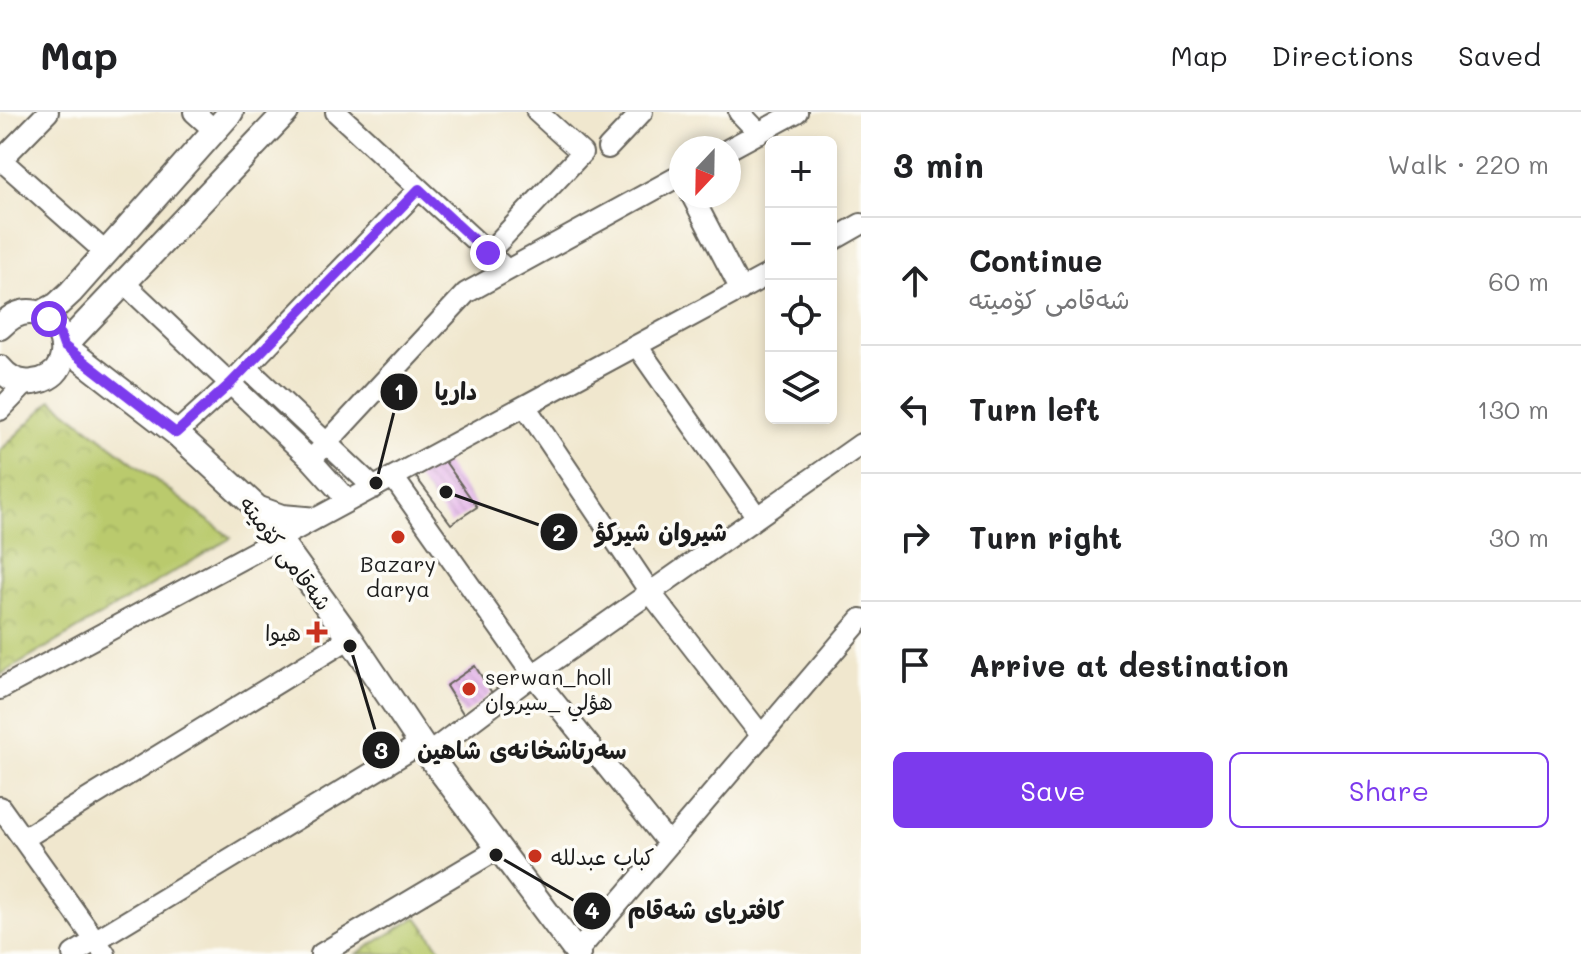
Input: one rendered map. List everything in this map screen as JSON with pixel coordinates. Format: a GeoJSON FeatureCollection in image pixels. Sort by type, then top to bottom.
{"type":"FeatureCollection","features":[{"type":"Feature","properties":{"kind":"main road"},"geometry":{"type":"LineString","coordinates":[[14,314],[65,299],[231,112]]}},
{"type":"Feature","properties":{"kind":"main road"},"geometry":{"type":"LineString","coordinates":[[8,376],[44,379],[53,373],[59,365],[64,346],[286,112]]}},
{"type":"Feature","properties":{"kind":"main road","name":"شەقامی کۆمیتە"},"geometry":{"type":"LineString","coordinates":[[14,314],[57,326],[64,346],[176,433],[254,505],[350,638],[424,749],[578,953]]}},
{"type":"Feature","properties":{"kind":"street"},"geometry":{"type":"LineString","coordinates":[[48,112],[1,160],[106,253]]}},
{"type":"Feature","properties":{"kind":"street"},"geometry":{"type":"LineString","coordinates":[[194,112],[214,130]]}},
{"type":"Feature","properties":{"kind":"street"},"geometry":{"type":"LineString","coordinates":[[336,112],[507,270]]}},
{"type":"Feature","properties":{"kind":"street"},"geometry":{"type":"LineString","coordinates":[[488,253],[582,153],[537,112]]}},
{"type":"Feature","properties":{"kind":"street"},"geometry":{"type":"LineString","coordinates":[[608,148],[642,112]]}},
{"type":"Feature","properties":{"kind":"street"},"geometry":{"type":"LineString","coordinates":[[739,112],[759,133]]}},
{"type":"Feature","properties":{"kind":"street"},"geometry":{"type":"LineString","coordinates":[[741,143],[797,112]]}},
{"type":"Feature","properties":{"kind":"street"},"geometry":{"type":"LineString","coordinates":[[311,460],[466,293],[669,182]]}},
{"type":"Feature","properties":{"kind":"street"},"geometry":{"type":"LineString","coordinates":[[176,433],[230,384],[419,189]]}},
{"type":"Feature","properties":{"kind":"street"},"geometry":{"type":"LineString","coordinates":[[698,208],[741,290]]}},
{"type":"Feature","properties":{"kind":"street"},"geometry":{"type":"LineString","coordinates":[[837,239],[858,231]]}},
{"type":"Feature","properties":{"kind":"street"},"geometry":{"type":"LineString","coordinates":[[0,689],[765,276]]}},
{"type":"Feature","properties":{"kind":"street"},"geometry":{"type":"LineString","coordinates":[[124,283],[311,460],[348,501]]}},
{"type":"Feature","properties":{"kind":"street"},"geometry":{"type":"LineString","coordinates":[[637,346],[757,517]]}},
{"type":"Feature","properties":{"kind":"street"},"geometry":{"type":"LineString","coordinates":[[246,367],[374,488]]}},
{"type":"Feature","properties":{"kind":"street"},"geometry":{"type":"LineString","coordinates":[[0,410],[8,376]]}},
{"type":"Feature","properties":{"kind":"street"},"geometry":{"type":"LineString","coordinates":[[525,406],[650,592],[761,735]]}},
{"type":"Feature","properties":{"kind":"street"},"geometry":{"type":"LineString","coordinates":[[73,954],[100,948],[424,749],[861,444]]}},
{"type":"Feature","properties":{"kind":"street"},"geometry":{"type":"LineString","coordinates":[[393,477],[533,675],[668,843]]}},
{"type":"Feature","properties":{"kind":"street"},"geometry":{"type":"LineString","coordinates":[[254,505],[282,515],[318,518]]}},
{"type":"Feature","properties":{"kind":"street"},"geometry":{"type":"LineString","coordinates":[[578,953],[668,843],[861,619]]}},
{"type":"Feature","properties":{"kind":"street"},"geometry":{"type":"LineString","coordinates":[[12,833],[350,638]]}},
{"type":"Feature","properties":{"kind":"street"},"geometry":{"type":"LineString","coordinates":[[0,807],[12,833],[100,948]]}},
{"type":"Feature","properties":{"kind":"street"},"geometry":{"type":"LineString","coordinates":[[321,954],[498,849]]}},
{"type":"Feature","properties":{"kind":"green space"},"geometry":{"type":"Polygon","coordinates":[[[52,400],[231,538],[0,675],[0,451],[52,400]]]}},
{"type":"Feature","properties":{"kind":"green space"},"geometry":{"type":"Polygon","coordinates":[[[417,917],[444,954],[356,954],[417,917]]]}},
{"type":"Feature","properties":{"kind":"building"},"geometry":{"type":"Polygon","coordinates":[[[444,460],[477,507],[451,524],[416,477],[444,460]]]}},
{"type":"Feature","properties":{"kind":"building","name":"serwan_holl هؤلي _سيروان"},"geometry":{"type":"Polygon","coordinates":[[[475,666],[492,693],[464,715],[446,686],[475,666]]]}},
{"type":"Feature","properties":{"kind":"place","name":"داريا"},"geometry":{"type":"Point","coordinates":[376,483]}},
{"type":"Feature","properties":{"kind":"place","name":"شيروان شيركؤ"},"geometry":{"type":"Point","coordinates":[446,492]}},
{"type":"Feature","properties":{"kind":"place","name":"Bazary darya"},"geometry":{"type":"Point","coordinates":[398,537]}},
{"type":"Feature","properties":{"kind":"place","name":"هیوا"},"geometry":{"type":"Point","coordinates":[317,632]}},
{"type":"Feature","properties":{"kind":"place","name":"سەرتاشخانەی شاهین"},"geometry":{"type":"Point","coordinates":[350,646]}},
{"type":"Feature","properties":{"kind":"place","name":"serwan_holl هؤلي _سيروان"},"geometry":{"type":"Point","coordinates":[469,689]}},
{"type":"Feature","properties":{"kind":"place","name":"کافتریای شەقام"},"geometry":{"type":"Point","coordinates":[496,855]}},
{"type":"Feature","properties":{"kind":"place","name":"كباب عبدلله"},"geometry":{"type":"Point","coordinates":[535,856]}},
{"type":"Feature","properties":{"kind":"route"},"geometry":{"type":"LineString","coordinates":[[49,319],[57,326],[64,346],[176,433],[230,384],[419,189],[488,253]]}}]}
